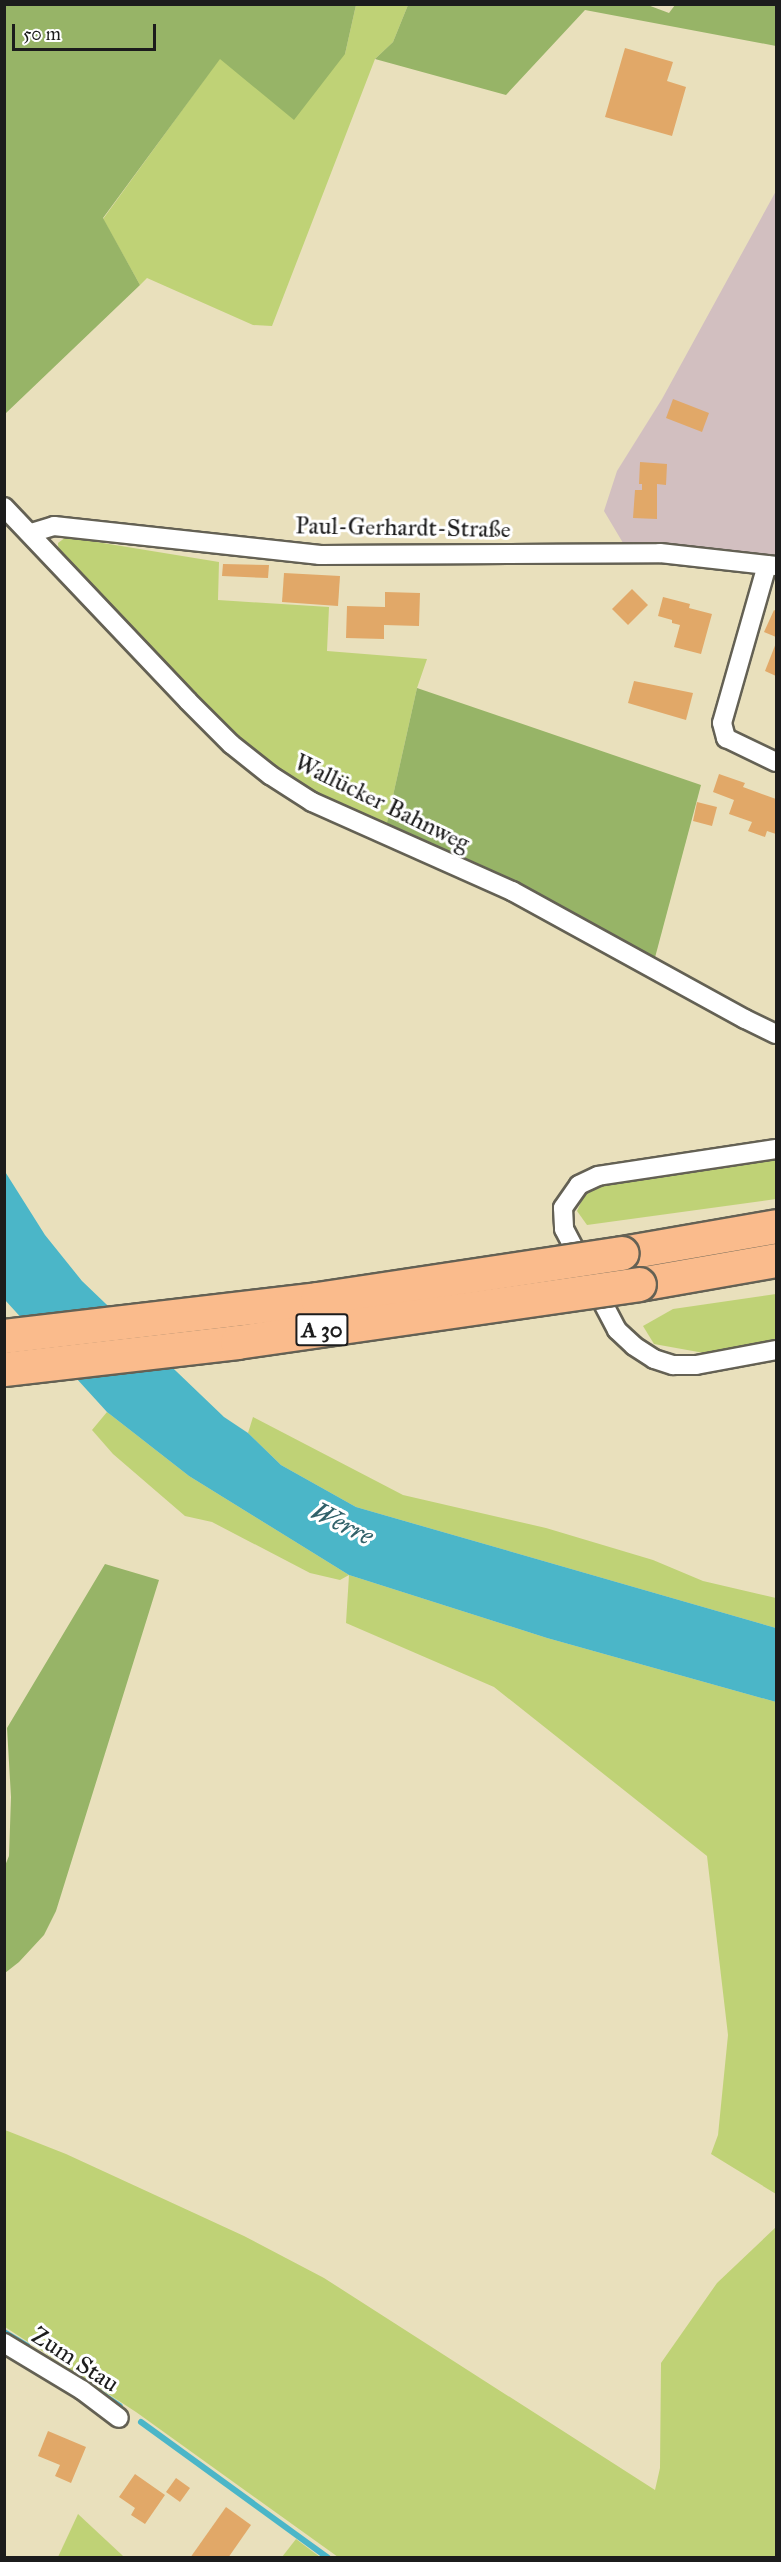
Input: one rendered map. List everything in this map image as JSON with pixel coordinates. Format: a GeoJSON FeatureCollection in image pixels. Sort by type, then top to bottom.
{"type":"FeatureCollection","features":[{"type":"Feature","properties":{"kind":"highway","name":"A 30"},"geometry":{"type":"LineString","coordinates":[[4,1336],[317,1299],[622,1253],[777,1226]]}},
{"type":"Feature","properties":{"kind":"highway","name":"A 30"},"geometry":{"type":"LineString","coordinates":[[4,1369],[237,1342],[639,1284],[777,1260]]}},
{"type":"Feature","properties":{"kind":"street","name":"Wallücker Bahnweg"},"geometry":{"type":"LineString","coordinates":[[4,507],[188,701],[231,744],[270,775],[312,802],[512,891],[745,1019],[777,1034]]}},
{"type":"Feature","properties":{"kind":"street","name":"Paul-Gerhardt-Straße"},"geometry":{"type":"LineString","coordinates":[[31,533],[54,526],[320,555],[660,553],[772,565]]}},
{"type":"Feature","properties":{"kind":"street"},"geometry":{"type":"LineString","coordinates":[[772,565],[722,723],[726,738],[777,762]]}},
{"type":"Feature","properties":{"kind":"street"},"geometry":{"type":"LineString","coordinates":[[777,1149],[598,1176],[579,1185],[563,1208],[564,1229],[617,1330],[634,1346],[654,1359],[673,1365],[696,1365],[777,1350]]}},
{"type":"Feature","properties":{"kind":"street","name":"Zum Stau"},"geometry":{"type":"LineString","coordinates":[[4,2343],[82,2390],[119,2418]]}},
{"type":"Feature","properties":{"kind":"shaded area"},"geometry":{"type":"Polygon","coordinates":[[[776,191],[776,564],[626,548],[604,511],[617,471],[662,399],[776,191]]]}},
{"type":"Feature","properties":{"kind":"green space"},"geometry":{"type":"Polygon","coordinates":[[[5,4],[356,5],[345,54],[294,120],[220,59],[103,218],[140,285],[5,414],[5,4]]]}},
{"type":"Feature","properties":{"kind":"green space"},"geometry":{"type":"Polygon","coordinates":[[[645,4],[669,13],[675,5],[776,5],[776,46],[585,10],[506,95],[375,59],[393,42],[408,5],[645,4]]]}},
{"type":"Feature","properties":{"kind":"green space"},"geometry":{"type":"Polygon","coordinates":[[[356,5],[408,5],[393,42],[375,59],[272,326],[253,325],[147,278],[140,285],[103,219],[220,58],[345,54],[356,5]]]}},
{"type":"Feature","properties":{"kind":"green space"},"geometry":{"type":"Polygon","coordinates":[[[66,537],[219,562],[218,600],[329,607],[327,651],[427,659],[417,688],[386,827],[315,793],[244,744],[176,680],[59,557],[58,543],[66,537]]]}},
{"type":"Feature","properties":{"kind":"green space"},"geometry":{"type":"Polygon","coordinates":[[[417,688],[701,785],[653,965],[386,827],[417,688]]]}},
{"type":"Feature","properties":{"kind":"green space"},"geometry":{"type":"Polygon","coordinates":[[[776,1156],[776,1199],[587,1225],[577,1211],[587,1189],[602,1181],[776,1156]]]}},
{"type":"Feature","properties":{"kind":"green space"},"geometry":{"type":"Polygon","coordinates":[[[776,1294],[776,1342],[704,1353],[654,1344],[643,1326],[673,1309],[776,1294]]]}},
{"type":"Feature","properties":{"kind":"green space"},"geometry":{"type":"Polygon","coordinates":[[[107,1412],[189,1476],[349,1575],[340,1580],[310,1573],[212,1522],[185,1516],[113,1454],[92,1430],[107,1412]]]}},
{"type":"Feature","properties":{"kind":"green space"},"geometry":{"type":"Polygon","coordinates":[[[253,1417],[403,1495],[546,1528],[653,1560],[703,1581],[776,1598],[776,1628],[356,1507],[281,1465],[248,1433],[253,1417]]]}},
{"type":"Feature","properties":{"kind":"green space"},"geometry":{"type":"Polygon","coordinates":[[[105,1564],[159,1580],[56,1911],[44,1935],[19,1962],[5,1973],[4,1868],[9,1856],[11,1797],[7,1728],[105,1564]]]}},
{"type":"Feature","properties":{"kind":"green space"},"geometry":{"type":"Polygon","coordinates":[[[349,1575],[547,1638],[776,1702],[776,2194],[711,2154],[718,2135],[728,2035],[707,1856],[494,1687],[346,1623],[349,1575]]]}},
{"type":"Feature","properties":{"kind":"green space"},"geometry":{"type":"Polygon","coordinates":[[[5,2130],[66,2154],[244,2236],[324,2278],[655,2490],[660,2468],[661,2363],[717,2283],[776,2227],[776,2557],[338,2557],[136,2412],[5,2327],[5,2130]]]}},
{"type":"Feature","properties":{"kind":"green space"},"geometry":{"type":"Polygon","coordinates":[[[78,2514],[122,2555],[124,2557],[58,2557],[78,2514]]]}},
{"type":"Feature","properties":{"kind":"green space"},"geometry":{"type":"Polygon","coordinates":[[[296,2539],[320,2557],[282,2557],[296,2539]]]}},
{"type":"Feature","properties":{"kind":"water","name":"Werre"},"geometry":{"type":"Polygon","coordinates":[[[4,1170],[45,1235],[82,1281],[224,1417],[248,1433],[281,1465],[356,1507],[776,1628],[776,1702],[547,1638],[349,1575],[189,1476],[107,1412],[5,1300],[4,1170]]]}},
{"type":"Feature","properties":{"kind":"building"},"geometry":{"type":"Polygon","coordinates":[[[625,48],[673,62],[667,81],[686,87],[672,136],[605,117],[625,48]]]}},
{"type":"Feature","properties":{"kind":"building"},"geometry":{"type":"Polygon","coordinates":[[[673,399],[709,413],[702,432],[666,418],[673,399]]]}},
{"type":"Feature","properties":{"kind":"building"},"geometry":{"type":"Polygon","coordinates":[[[640,462],[667,464],[666,485],[657,484],[657,519],[633,518],[635,490],[642,490],[642,484],[639,484],[640,462]]]}},
{"type":"Feature","properties":{"kind":"building"},"geometry":{"type":"Polygon","coordinates":[[[223,564],[269,565],[268,578],[222,576],[223,564]]]}},
{"type":"Feature","properties":{"kind":"building"},"geometry":{"type":"Polygon","coordinates":[[[284,573],[340,576],[338,606],[282,602],[284,573]]]}},
{"type":"Feature","properties":{"kind":"building"},"geometry":{"type":"Polygon","coordinates":[[[632,589],[648,605],[628,625],[612,609],[632,589]]]}},
{"type":"Feature","properties":{"kind":"building"},"geometry":{"type":"Polygon","coordinates":[[[385,592],[420,593],[419,626],[384,625],[384,639],[346,638],[347,606],[385,607],[385,592]]]}},
{"type":"Feature","properties":{"kind":"building"},"geometry":{"type":"Polygon","coordinates":[[[663,597],[690,604],[689,608],[712,614],[701,654],[674,647],[680,625],[658,616],[663,597]]]}},
{"type":"Feature","properties":{"kind":"building"},"geometry":{"type":"Polygon","coordinates":[[[774,610],[776,611],[776,637],[764,632],[774,610]]]}},
{"type":"Feature","properties":{"kind":"building"},"geometry":{"type":"Polygon","coordinates":[[[776,643],[776,676],[765,671],[776,643]]]}},
{"type":"Feature","properties":{"kind":"building"},"geometry":{"type":"Polygon","coordinates":[[[634,681],[693,693],[686,720],[628,703],[634,681]]]}},
{"type":"Feature","properties":{"kind":"building"},"geometry":{"type":"Polygon","coordinates":[[[719,774],[745,783],[743,787],[776,799],[776,834],[767,831],[765,837],[748,831],[752,822],[729,814],[734,800],[713,792],[719,774]]]}},
{"type":"Feature","properties":{"kind":"building"},"geometry":{"type":"Polygon","coordinates":[[[697,802],[717,807],[712,826],[693,821],[697,802]]]}},
{"type":"Feature","properties":{"kind":"building"},"geometry":{"type":"Polygon","coordinates":[[[48,2431],[86,2447],[71,2483],[55,2476],[60,2465],[38,2456],[48,2431]]]}},
{"type":"Feature","properties":{"kind":"building"},"geometry":{"type":"Polygon","coordinates":[[[135,2474],[165,2495],[145,2524],[131,2515],[135,2508],[119,2497],[135,2474]]]}},
{"type":"Feature","properties":{"kind":"building"},"geometry":{"type":"Polygon","coordinates":[[[176,2478],[190,2488],[180,2502],[166,2492],[176,2478]]]}},
{"type":"Feature","properties":{"kind":"building"},"geometry":{"type":"Polygon","coordinates":[[[226,2507],[251,2525],[228,2558],[190,2558],[226,2507]]]}},
{"type":"Feature","properties":{"kind":"waterway"},"geometry":{"type":"LineString","coordinates":[[4,2332],[27,2346]]}},
{"type":"Feature","properties":{"kind":"waterway"},"geometry":{"type":"LineString","coordinates":[[99,2392],[120,2406]]}},
{"type":"Feature","properties":{"kind":"waterway"},"geometry":{"type":"LineString","coordinates":[[141,2422],[328,2558]]}}]}
